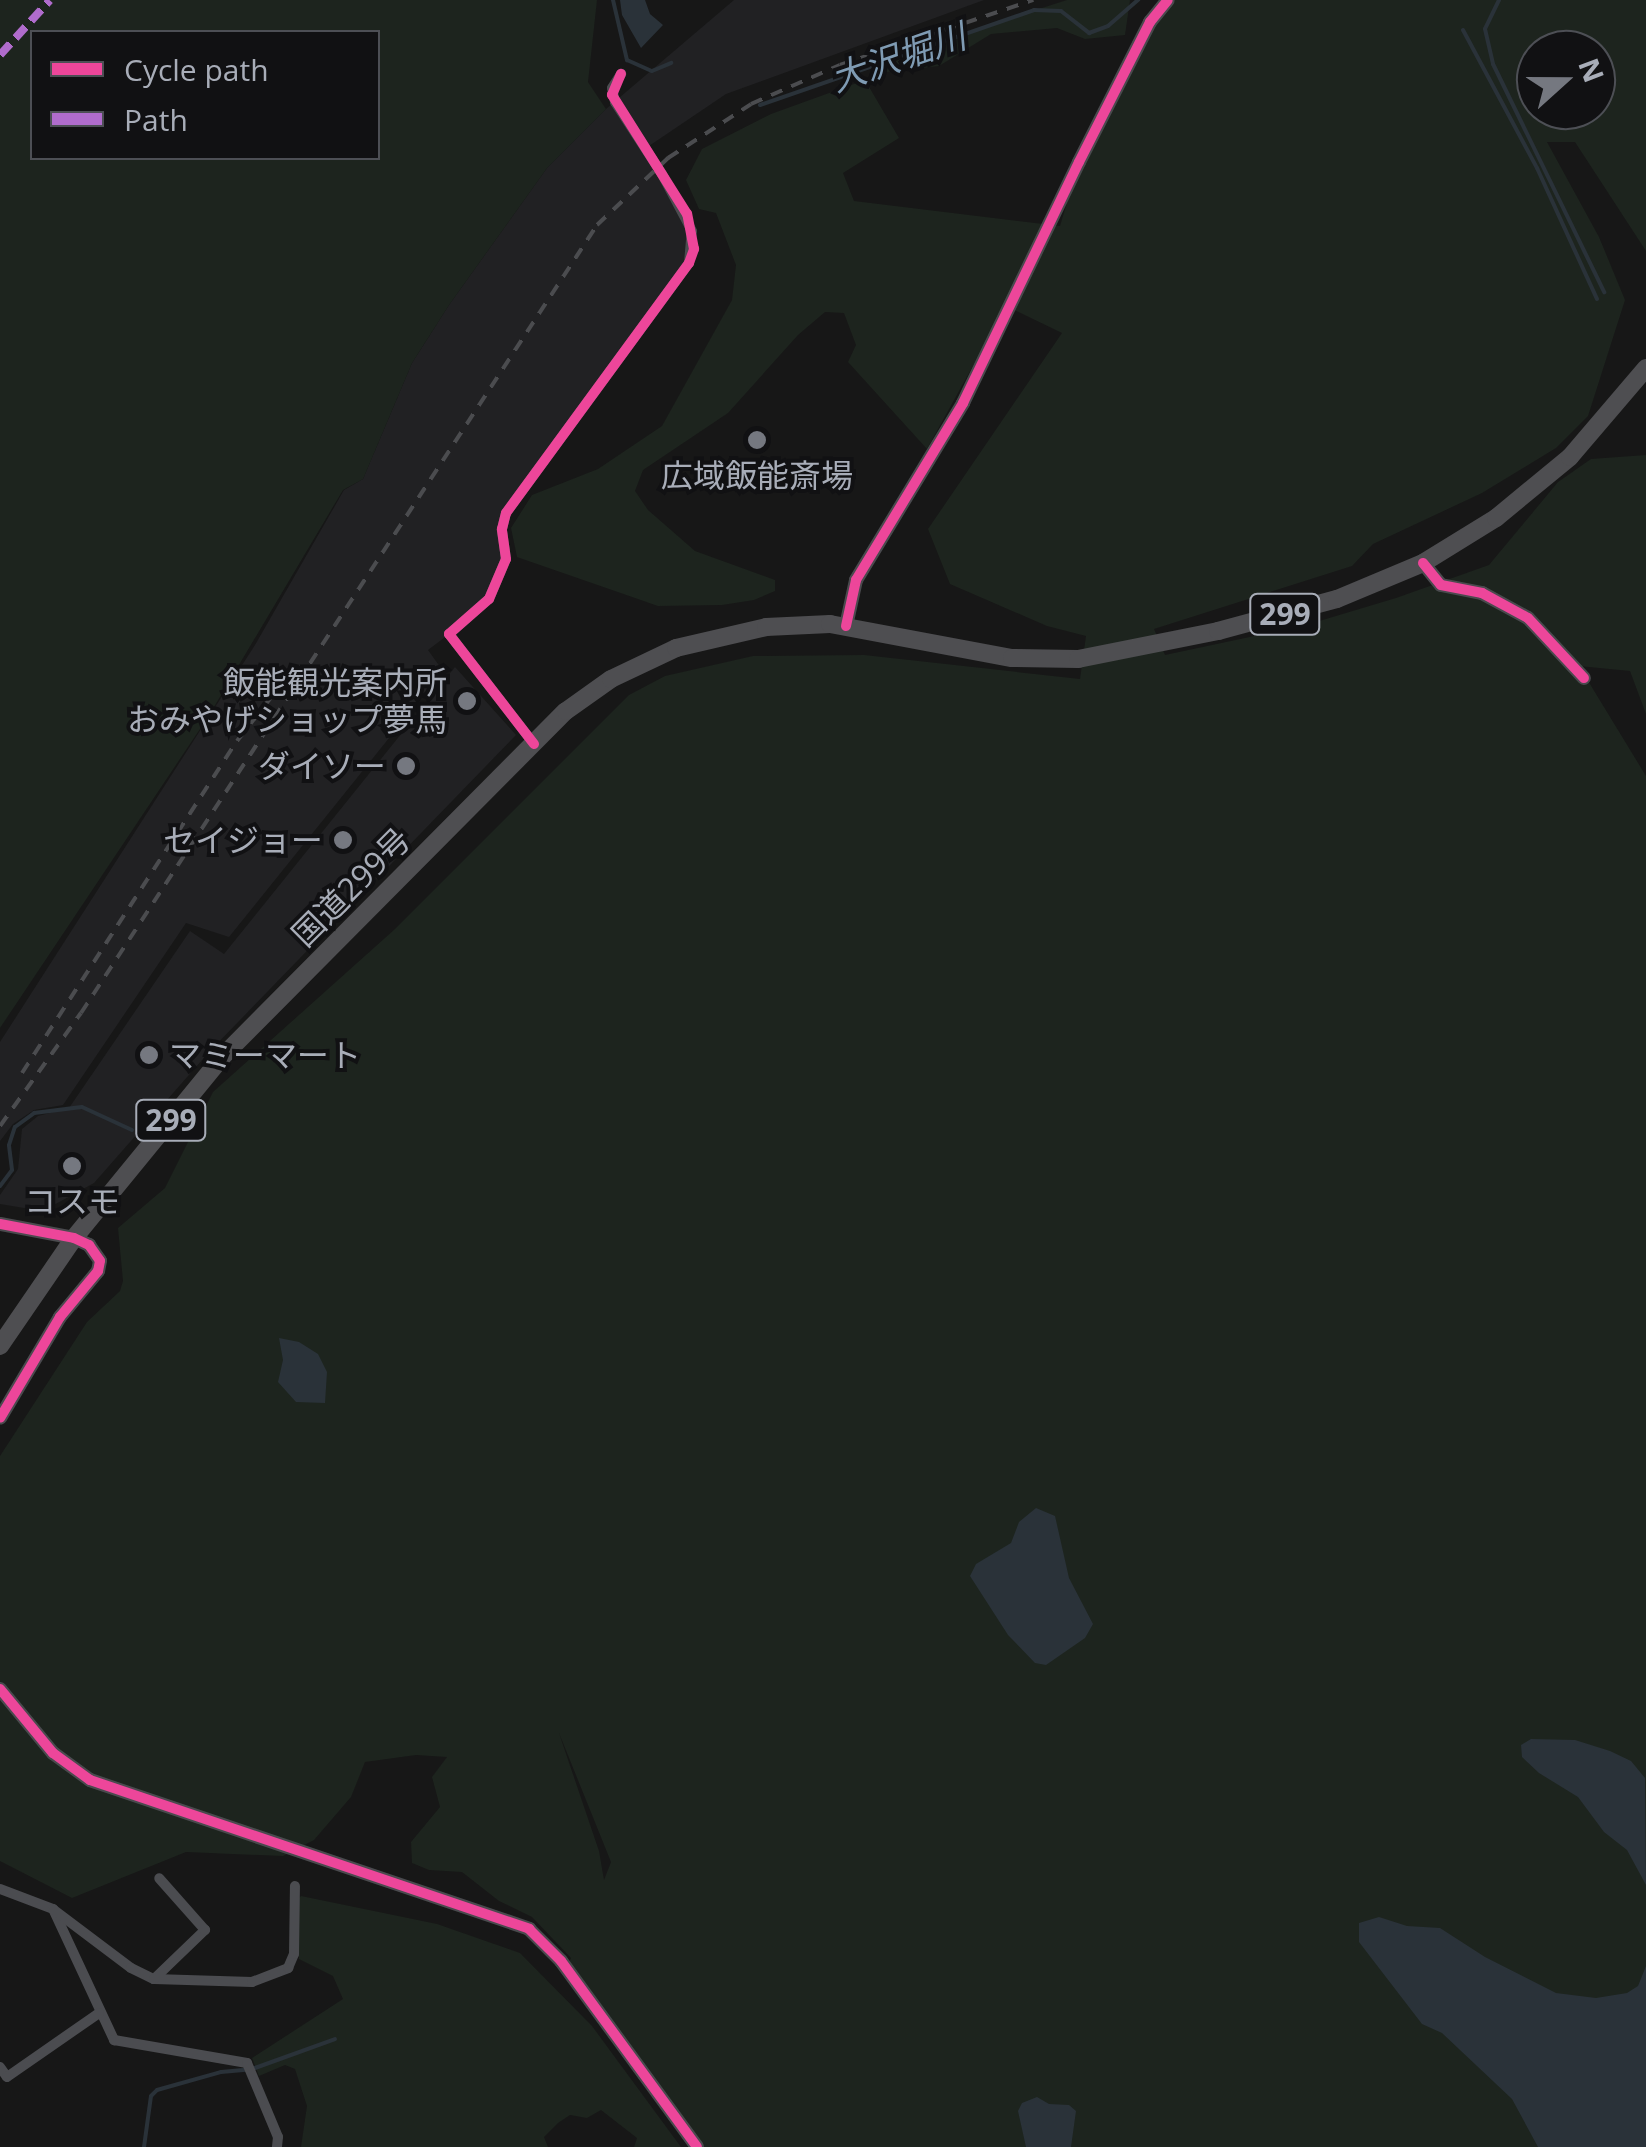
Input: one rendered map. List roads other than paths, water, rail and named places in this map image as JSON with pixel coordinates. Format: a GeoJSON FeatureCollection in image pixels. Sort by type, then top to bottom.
{"type":"FeatureCollection","features":[{"type":"Feature","properties":{"kind":"highway","name":"299"},"geometry":{"type":"LineString","coordinates":[[846,626],[1012,658],[1078,658],[1274,617],[1337,599],[1424,563],[1496,518],[1570,457],[1646,368]]}},
{"type":"Feature","properties":{"kind":"highway","name":"国道299号"},"geometry":{"type":"LineString","coordinates":[[0,1346],[74,1238],[224,1056],[586,695],[676,648],[766,627],[846,626]]}},
{"type":"Feature","properties":{"kind":"street"},"geometry":{"type":"LineString","coordinates":[[846,626],[856,580],[963,403],[1150,22],[1168,0]]}},
{"type":"Feature","properties":{"kind":"street"},"geometry":{"type":"LineString","coordinates":[[534,744],[449,634],[489,599],[506,559],[502,529],[506,513],[690,263],[692,231],[662,174],[616,102],[612,88],[620,74]]}},
{"type":"Feature","properties":{"kind":"street"},"geometry":{"type":"LineString","coordinates":[[1424,563],[1441,585],[1482,593],[1528,618],[1584,678]]}},
{"type":"Feature","properties":{"kind":"street"},"geometry":{"type":"LineString","coordinates":[[0,1224],[74,1238],[98,1252],[98,1271],[60,1317],[0,1418]]}},
{"type":"Feature","properties":{"kind":"street"},"geometry":{"type":"LineString","coordinates":[[0,1688],[53,1753],[90,1780],[512,1922],[547,1943],[697,2147]]}},
{"type":"Feature","properties":{"kind":"street"},"geometry":{"type":"LineString","coordinates":[[154,1979],[205,1930],[159,1878]]}},
{"type":"Feature","properties":{"kind":"street"},"geometry":{"type":"LineString","coordinates":[[0,1889],[53,1909],[131,1968],[154,1979],[252,1982],[288,1968],[294,1954],[295,1886]]}},
{"type":"Feature","properties":{"kind":"street"},"geometry":{"type":"LineString","coordinates":[[53,1909],[114,2040],[247,2063],[278,2138],[277,2147]]}},
{"type":"Feature","properties":{"kind":"street"},"geometry":{"type":"LineString","coordinates":[[0,2067],[6,2077],[99,2012]]}},
{"type":"Feature","properties":{"kind":"waterway","name":"大沢堀川"},"geometry":{"type":"LineString","coordinates":[[613,0],[627,60],[652,71],[671,63]]}},
{"type":"Feature","properties":{"kind":"waterway","name":"大沢堀川"},"geometry":{"type":"LineString","coordinates":[[760,105],[1034,10],[1061,11],[1089,33],[1108,26],[1138,0]]}},
{"type":"Feature","properties":{"kind":"waterway"},"geometry":{"type":"LineString","coordinates":[[1499,0],[1485,29],[1493,64],[1604,292]]}},
{"type":"Feature","properties":{"kind":"waterway"},"geometry":{"type":"LineString","coordinates":[[1463,30],[1537,168],[1597,299]]}},
{"type":"Feature","properties":{"kind":"waterway"},"geometry":{"type":"LineString","coordinates":[[0,1186],[12,1170],[9,1145],[15,1127],[34,1113],[82,1107],[132,1130]]}},
{"type":"Feature","properties":{"kind":"waterway"},"geometry":{"type":"LineString","coordinates":[[255,2068],[335,2039]]}},
{"type":"Feature","properties":{"kind":"waterway"},"geometry":{"type":"LineString","coordinates":[[144,2147],[151,2096],[157,2090],[221,2072],[246,2070]]}},
{"type":"Feature","properties":{"kind":"railway"},"geometry":{"type":"LineString","coordinates":[[0,1126],[81,1013],[597,225],[668,158],[751,104],[840,65],[1033,0]]}},
{"type":"Feature","properties":{"kind":"railway"},"geometry":{"type":"LineString","coordinates":[[22,1073],[237,741],[283,682]]}},
{"type":"Feature","properties":{"kind":"place","name":"広域飯能斎場"},"geometry":{"type":"Point","coordinates":[757,440]}},
{"type":"Feature","properties":{"kind":"place","name":"飯能観光案内所 おみやげショップ夢馬"},"geometry":{"type":"Point","coordinates":[467,701]}},
{"type":"Feature","properties":{"kind":"place","name":"ダイソー"},"geometry":{"type":"Point","coordinates":[406,766]}},
{"type":"Feature","properties":{"kind":"place","name":"セイジョー"},"geometry":{"type":"Point","coordinates":[343,840]}},
{"type":"Feature","properties":{"kind":"place","name":"マミーマート"},"geometry":{"type":"Point","coordinates":[149,1055]}},
{"type":"Feature","properties":{"kind":"place","name":"コスモ"},"geometry":{"type":"Point","coordinates":[72,1166]}}]}
